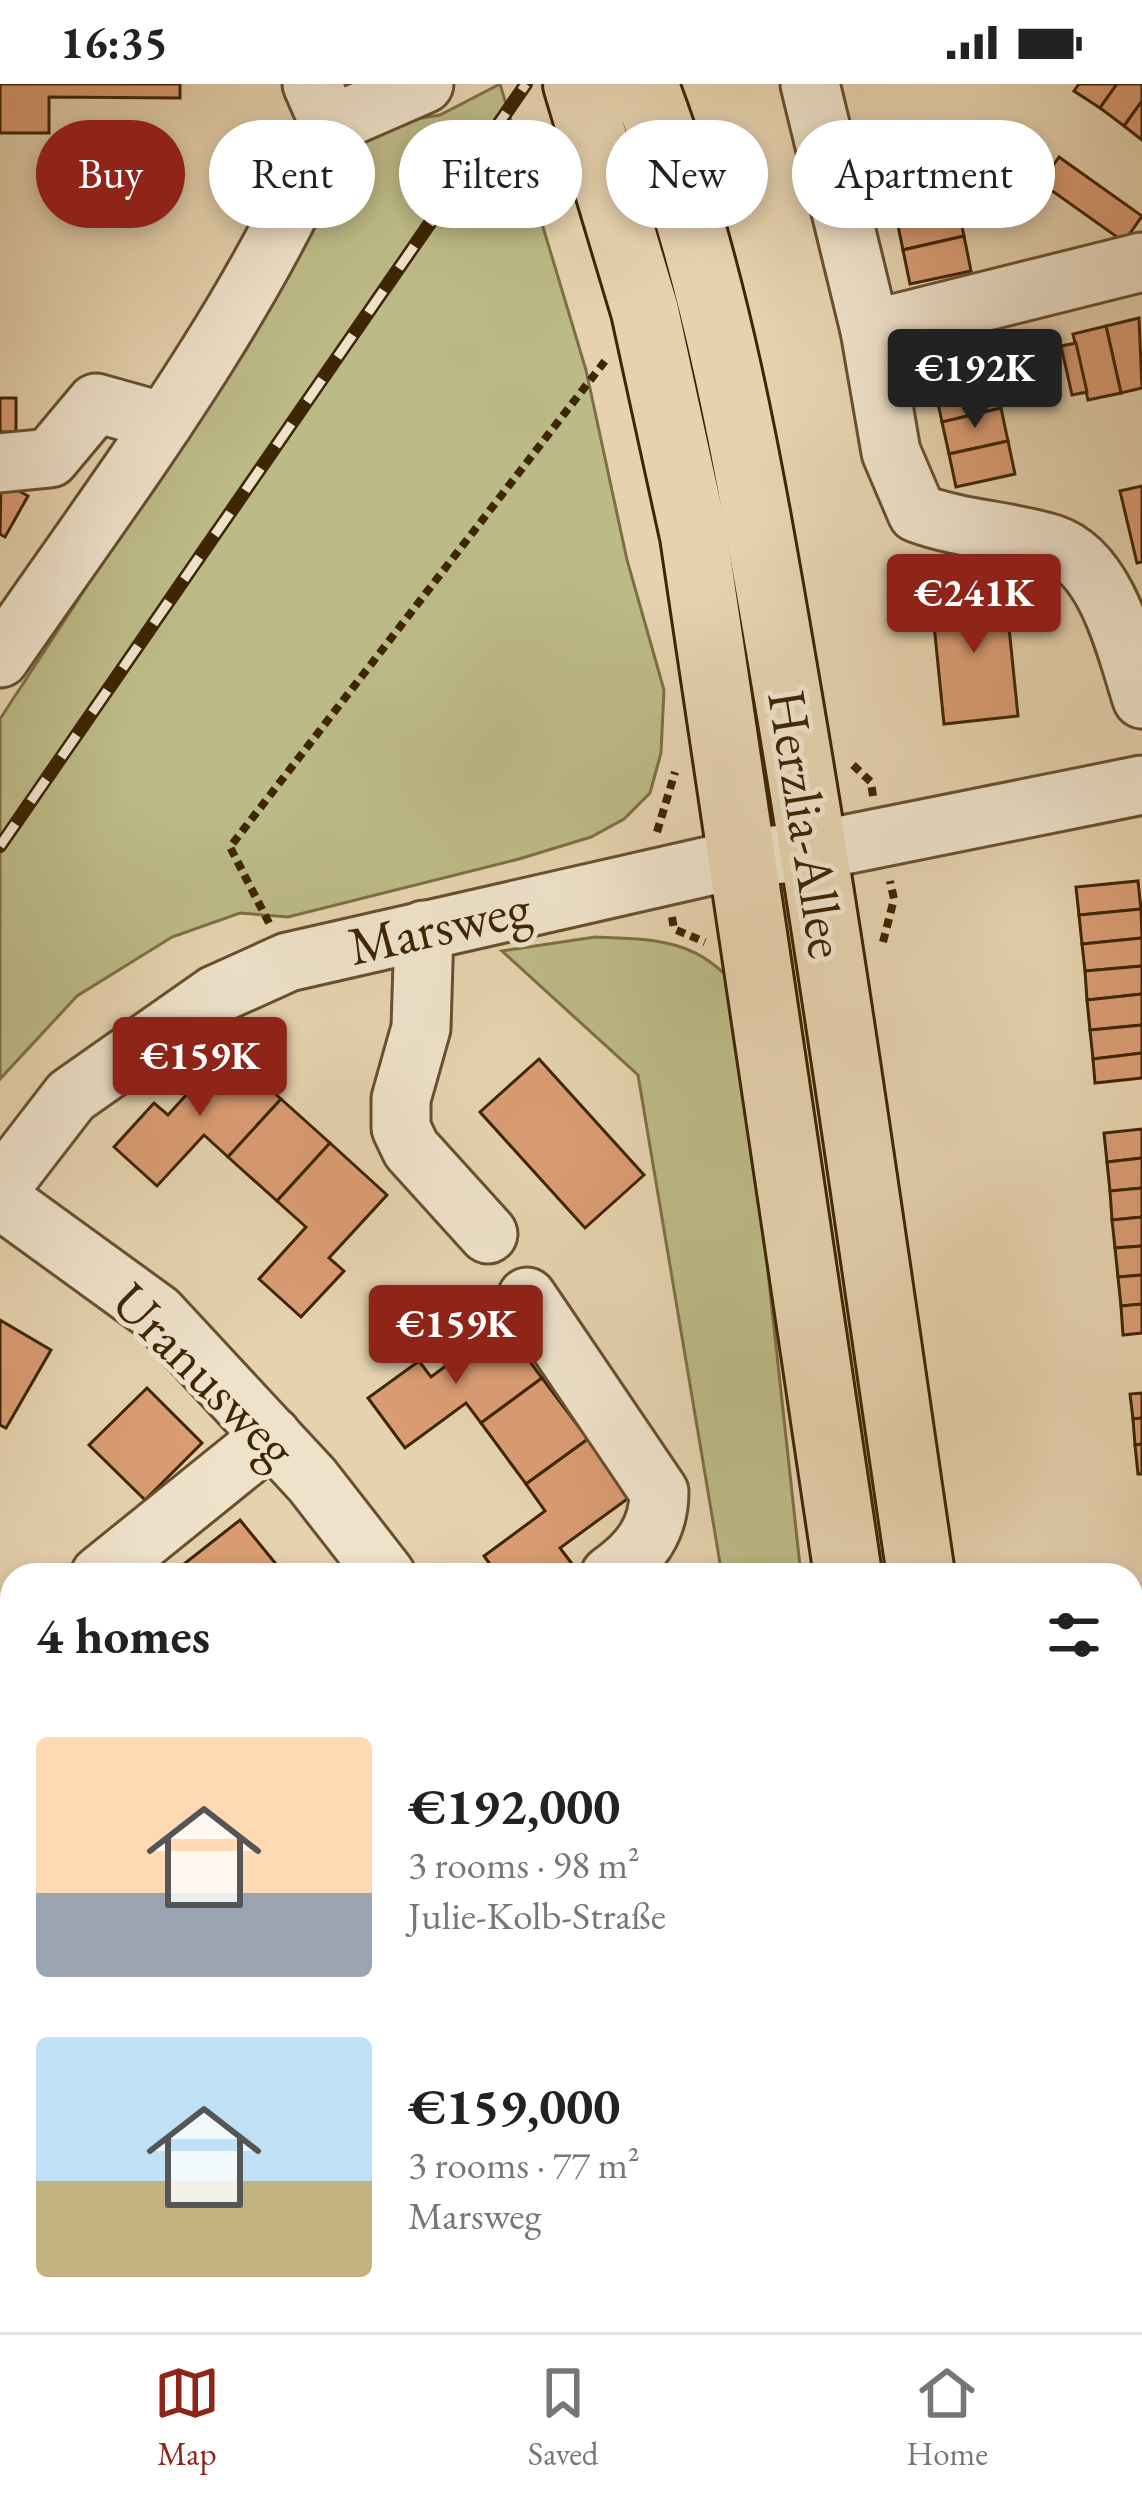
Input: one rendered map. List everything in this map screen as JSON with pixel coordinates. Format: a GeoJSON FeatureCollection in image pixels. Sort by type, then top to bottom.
{"type":"FeatureCollection","features":[{"type":"Feature","properties":{"kind":"main road","name":"Herzlia-Allee"},"geometry":{"type":"LineString","coordinates":[[577,84],[645,310],[694,536],[846,1563]]}},
{"type":"Feature","properties":{"kind":"main road","name":"Herzlia-Allee"},"geometry":{"type":"LineString","coordinates":[[650,100],[730,373],[814,851],[919,1563]]}},
{"type":"Feature","properties":{"kind":"street"},"geometry":{"type":"LineString","coordinates":[[0,658],[164,422],[306,183],[321,104],[424,84]]}},
{"type":"Feature","properties":{"kind":"street"},"geometry":{"type":"LineString","coordinates":[[810,84],[870,330],[891,452],[917,513],[962,530],[1055,545],[1092,574],[1142,699]]}},
{"type":"Feature","properties":{"kind":"street"},"geometry":{"type":"LineString","coordinates":[[870,330],[1142,262]]}},
{"type":"Feature","properties":{"kind":"street"},"geometry":{"type":"LineString","coordinates":[[0,463],[50,458],[96,403],[164,422]]}},
{"type":"Feature","properties":{"kind":"street","name":"Marsweg"},"geometry":{"type":"LineString","coordinates":[[0,1188],[71,1096],[151,1035],[215,995],[288,962],[744,858],[814,851],[1142,785]]}},
{"type":"Feature","properties":{"kind":"street"},"geometry":{"type":"LineString","coordinates":[[424,930],[421,1028],[401,1100],[401,1128],[411,1149],[488,1234]]}},
{"type":"Feature","properties":{"kind":"street","name":"Uranusweg"},"geometry":{"type":"LineString","coordinates":[[0,1198],[157,1313],[272,1436],[376,1563]]}},
{"type":"Feature","properties":{"kind":"street"},"geometry":{"type":"LineString","coordinates":[[527,1297],[658,1492],[650,1538],[623,1563]]}},
{"type":"Feature","properties":{"kind":"street"},"geometry":{"type":"LineString","coordinates":[[115,1563],[272,1436]]}},
{"type":"Feature","properties":{"kind":"path"},"geometry":{"type":"LineString","coordinates":[[288,962],[230,847],[455,549],[645,310]]}},
{"type":"Feature","properties":{"kind":"shaded area"},"geometry":{"type":"Polygon","coordinates":[[[500,84],[511,120],[409,120],[440,115],[500,84]]]}},
{"type":"Feature","properties":{"kind":"shaded area"},"geometry":{"type":"Polygon","coordinates":[[[399,122],[399,228],[543,228],[586,370],[627,560],[664,690],[661,753],[650,793],[624,819],[591,837],[519,859],[288,917],[240,913],[172,937],[77,996],[0,1079],[0,719],[246,343],[314,228],[375,228],[375,130],[399,122]]]}},
{"type":"Feature","properties":{"kind":"shaded area"},"geometry":{"type":"Polygon","coordinates":[[[595,937],[656,941],[707,960],[737,988],[800,1563],[720,1563],[638,1075],[502,951],[595,937]]]}},
{"type":"Feature","properties":{"kind":"building"},"geometry":{"type":"Polygon","coordinates":[[[0,84],[180,84],[180,98],[49,97],[49,120],[36,120],[36,133],[0,133],[0,84]]]}},
{"type":"Feature","properties":{"kind":"building"},"geometry":{"type":"Polygon","coordinates":[[[1079,84],[1117,84],[1100,108],[1074,91],[1079,84]]]}},
{"type":"Feature","properties":{"kind":"building"},"geometry":{"type":"Polygon","coordinates":[[[1117,84],[1142,84],[1142,101],[1124,126],[1100,108],[1117,84]]]}},
{"type":"Feature","properties":{"kind":"building"},"geometry":{"type":"Polygon","coordinates":[[[1142,101],[1142,140],[1124,126],[1142,101]]]}},
{"type":"Feature","properties":{"kind":"building"},"geometry":{"type":"Polygon","coordinates":[[[1059,157],[1142,216],[1124,242],[1055,193],[1059,157]]]}},
{"type":"Feature","properties":{"kind":"building"},"geometry":{"type":"Polygon","coordinates":[[[898,228],[962,228],[964,236],[903,250],[898,228]]]}},
{"type":"Feature","properties":{"kind":"building"},"geometry":{"type":"Polygon","coordinates":[[[964,236],[971,271],[910,284],[903,250],[964,236]]]}},
{"type":"Feature","properties":{"kind":"building"},"geometry":{"type":"Polygon","coordinates":[[[1139,318],[1142,388],[1121,393],[1106,326],[1139,318]]]}},
{"type":"Feature","properties":{"kind":"building"},"geometry":{"type":"Polygon","coordinates":[[[1106,326],[1121,393],[1088,400],[1073,334],[1106,326]]]}},
{"type":"Feature","properties":{"kind":"building"},"geometry":{"type":"Polygon","coordinates":[[[987,343],[994,376],[935,389],[927,357],[987,343]]]}},
{"type":"Feature","properties":{"kind":"building"},"geometry":{"type":"Polygon","coordinates":[[[1076,343],[1087,392],[1072,395],[1061,346],[1076,343]]]}},
{"type":"Feature","properties":{"kind":"building"},"geometry":{"type":"Polygon","coordinates":[[[994,376],[1001,408],[942,422],[935,389],[994,376]]]}},
{"type":"Feature","properties":{"kind":"building"},"geometry":{"type":"Polygon","coordinates":[[[0,398],[16,398],[16,432],[0,432],[0,398]]]}},
{"type":"Feature","properties":{"kind":"building"},"geometry":{"type":"Polygon","coordinates":[[[1001,408],[1008,441],[949,454],[942,422],[1001,408]]]}},
{"type":"Feature","properties":{"kind":"building"},"geometry":{"type":"Polygon","coordinates":[[[1008,441],[1015,474],[956,487],[949,454],[1008,441]]]}},
{"type":"Feature","properties":{"kind":"building"},"geometry":{"type":"Polygon","coordinates":[[[1,481],[28,496],[5,537],[0,534],[1,481]]]}},
{"type":"Feature","properties":{"kind":"building"},"geometry":{"type":"Polygon","coordinates":[[[1142,486],[1142,562],[1137,563],[1120,491],[1142,486]]]}},
{"type":"Feature","properties":{"kind":"building"},"geometry":{"type":"Polygon","coordinates":[[[1005,588],[1018,716],[944,724],[931,595],[1005,588]]]}},
{"type":"Feature","properties":{"kind":"building"},"geometry":{"type":"Polygon","coordinates":[[[1138,881],[1141,909],[1079,915],[1076,887],[1138,881]]]}},
{"type":"Feature","properties":{"kind":"building"},"geometry":{"type":"Polygon","coordinates":[[[1141,909],[1142,938],[1082,944],[1079,915],[1141,909]]]}},
{"type":"Feature","properties":{"kind":"building"},"geometry":{"type":"Polygon","coordinates":[[[1142,938],[1142,966],[1085,971],[1082,944],[1142,938]]]}},
{"type":"Feature","properties":{"kind":"building"},"geometry":{"type":"Polygon","coordinates":[[[1142,966],[1142,994],[1087,1000],[1085,971],[1142,966]]]}},
{"type":"Feature","properties":{"kind":"building"},"geometry":{"type":"Polygon","coordinates":[[[1142,994],[1142,1025],[1090,1030],[1087,1000],[1142,994]]]}},
{"type":"Feature","properties":{"kind":"building"},"geometry":{"type":"Polygon","coordinates":[[[1142,1025],[1142,1053],[1093,1059],[1090,1030],[1142,1025]]]}},
{"type":"Feature","properties":{"kind":"building"},"geometry":{"type":"Polygon","coordinates":[[[227,1050],[281,1099],[228,1157],[204,1135],[157,1186],[114,1147],[154,1103],[168,1115],[227,1050]]]}},
{"type":"Feature","properties":{"kind":"building"},"geometry":{"type":"Polygon","coordinates":[[[1142,1053],[1142,1078],[1095,1083],[1093,1059],[1142,1053]]]}},
{"type":"Feature","properties":{"kind":"building"},"geometry":{"type":"Polygon","coordinates":[[[539,1059],[644,1175],[585,1228],[480,1112],[539,1059]]]}},
{"type":"Feature","properties":{"kind":"building"},"geometry":{"type":"Polygon","coordinates":[[[281,1099],[330,1143],[277,1201],[228,1157],[281,1099]]]}},
{"type":"Feature","properties":{"kind":"building"},"geometry":{"type":"Polygon","coordinates":[[[1142,1129],[1142,1158],[1107,1162],[1104,1133],[1142,1129]]]}},
{"type":"Feature","properties":{"kind":"building"},"geometry":{"type":"Polygon","coordinates":[[[330,1143],[387,1195],[329,1258],[344,1271],[301,1317],[259,1279],[306,1227],[277,1201],[330,1143]]]}},
{"type":"Feature","properties":{"kind":"building"},"geometry":{"type":"Polygon","coordinates":[[[1142,1158],[1142,1188],[1110,1191],[1107,1162],[1142,1158]]]}},
{"type":"Feature","properties":{"kind":"building"},"geometry":{"type":"Polygon","coordinates":[[[1142,1188],[1142,1217],[1112,1220],[1110,1191],[1142,1188]]]}},
{"type":"Feature","properties":{"kind":"building"},"geometry":{"type":"Polygon","coordinates":[[[1142,1217],[1142,1246],[1115,1248],[1112,1220],[1142,1217]]]}},
{"type":"Feature","properties":{"kind":"building"},"geometry":{"type":"Polygon","coordinates":[[[1142,1246],[1142,1275],[1118,1277],[1115,1248],[1142,1246]]]}},
{"type":"Feature","properties":{"kind":"building"},"geometry":{"type":"Polygon","coordinates":[[[1142,1275],[1142,1304],[1121,1306],[1118,1277],[1142,1275]]]}},
{"type":"Feature","properties":{"kind":"building"},"geometry":{"type":"Polygon","coordinates":[[[1142,1304],[1142,1333],[1123,1335],[1121,1306],[1142,1304]]]}},
{"type":"Feature","properties":{"kind":"building"},"geometry":{"type":"Polygon","coordinates":[[[0,1320],[51,1350],[6,1428],[0,1425],[0,1320]]]}},
{"type":"Feature","properties":{"kind":"building"},"geometry":{"type":"Polygon","coordinates":[[[502,1324],[542,1378],[481,1423],[466,1403],[405,1448],[368,1398],[419,1361],[431,1377],[502,1324]]]}},
{"type":"Feature","properties":{"kind":"building"},"geometry":{"type":"Polygon","coordinates":[[[542,1378],[588,1439],[526,1484],[481,1423],[542,1378]]]}},
{"type":"Feature","properties":{"kind":"building"},"geometry":{"type":"Polygon","coordinates":[[[147,1388],[202,1443],[145,1500],[89,1445],[147,1388]]]}},
{"type":"Feature","properties":{"kind":"building"},"geometry":{"type":"Polygon","coordinates":[[[1142,1393],[1142,1418],[1133,1419],[1130,1394],[1142,1393]]]}},
{"type":"Feature","properties":{"kind":"building"},"geometry":{"type":"Polygon","coordinates":[[[1142,1418],[1142,1444],[1135,1445],[1133,1419],[1142,1418]]]}},
{"type":"Feature","properties":{"kind":"building"},"geometry":{"type":"Polygon","coordinates":[[[588,1439],[630,1497],[560,1548],[571,1563],[489,1563],[484,1556],[545,1511],[526,1484],[588,1439]]]}},
{"type":"Feature","properties":{"kind":"building"},"geometry":{"type":"Polygon","coordinates":[[[1142,1444],[1142,1474],[1138,1474],[1135,1445],[1142,1444]]]}},
{"type":"Feature","properties":{"kind":"building"},"geometry":{"type":"Polygon","coordinates":[[[240,1520],[275,1563],[185,1563],[240,1520]]]}},
{"type":"Feature","properties":{"kind":"railway"},"geometry":{"type":"LineString","coordinates":[[0,846],[526,84]]}}]}
